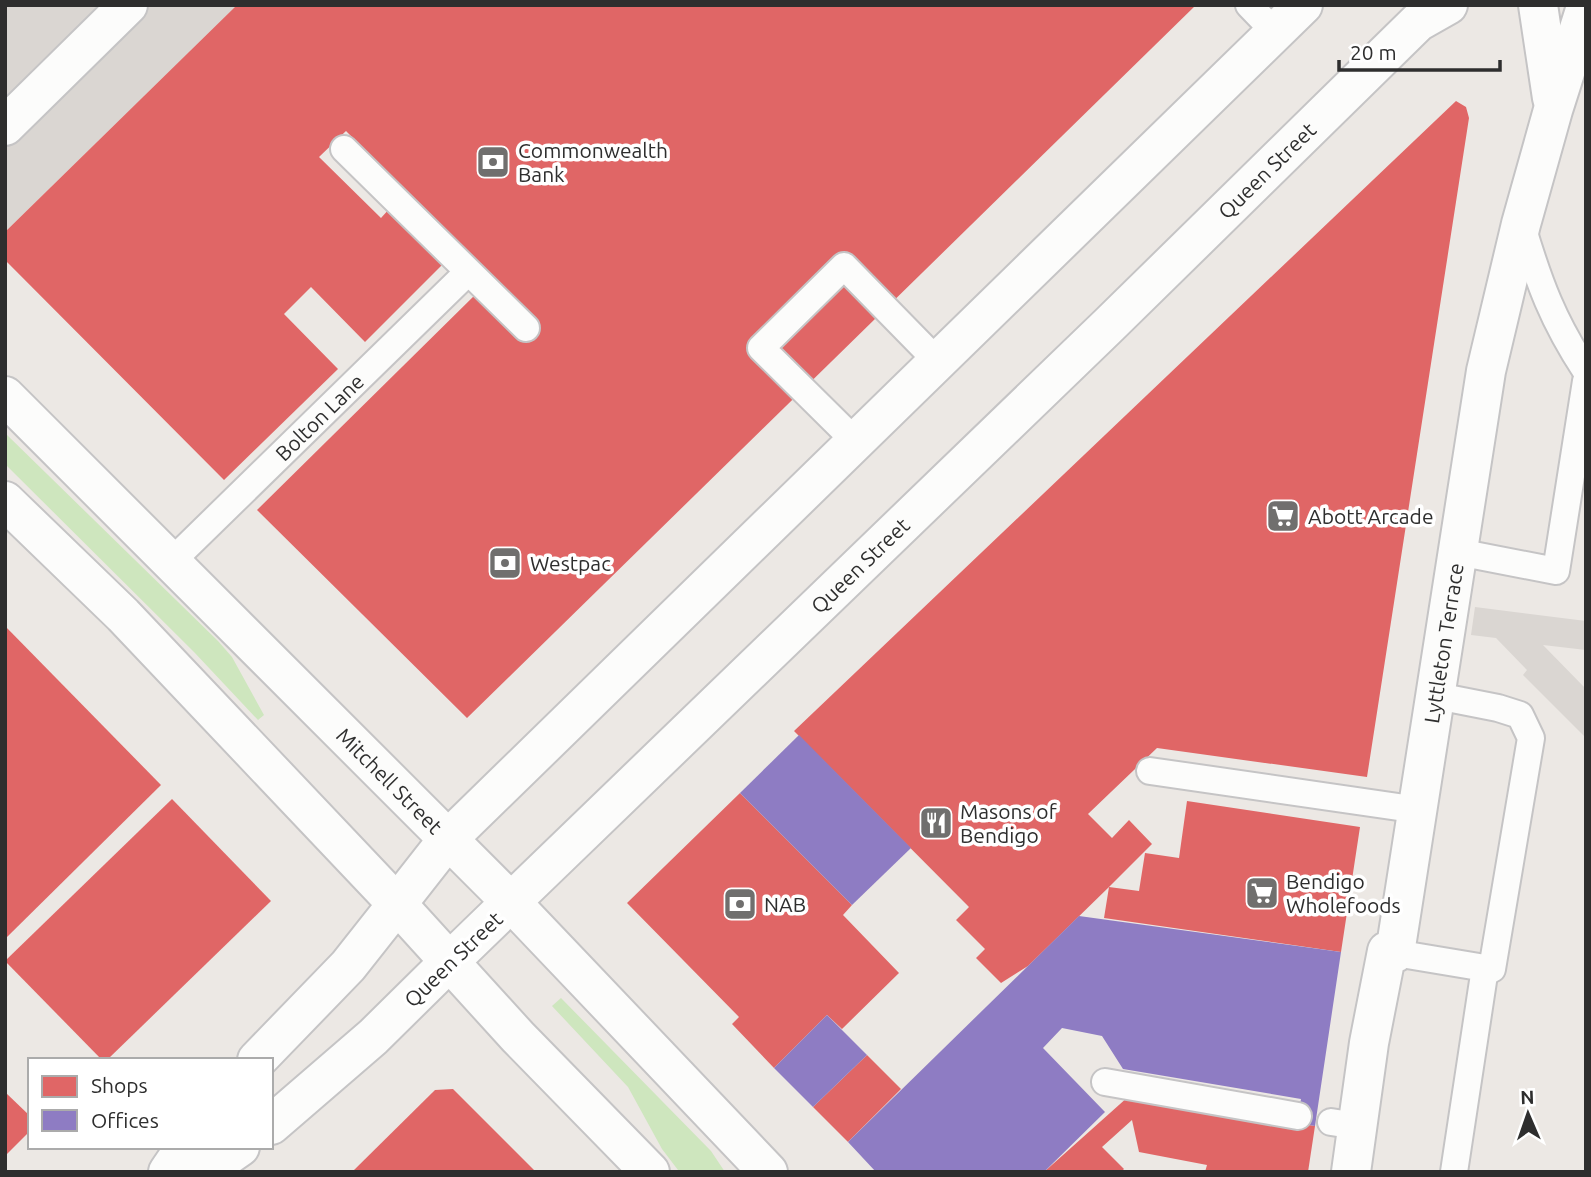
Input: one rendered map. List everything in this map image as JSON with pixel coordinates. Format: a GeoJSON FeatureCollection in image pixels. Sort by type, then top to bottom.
{"type":"FeatureCollection","features":[{"type":"Feature","properties":{"kind":"street"},"geometry":{"type":"LineString","coordinates":[[5,127],[128,5]]}},
{"type":"Feature","properties":{"kind":"street"},"geometry":{"type":"LineString","coordinates":[[259,1058],[348,966],[449,839],[1303,5]]}},
{"type":"Feature","properties":{"kind":"street","name":"Queen Street"},"geometry":{"type":"LineString","coordinates":[[273,1123],[373,1037],[1418,22],[1448,5]]}},
{"type":"Feature","properties":{"kind":"street","name":"Lyttleton Terrace"},"geometry":{"type":"LineString","coordinates":[[1538,5],[1553,110]]}},
{"type":"Feature","properties":{"kind":"street"},"geometry":{"type":"LineString","coordinates":[[1558,5],[1585,10]]}},
{"type":"Feature","properties":{"kind":"street","name":"Lyttleton Terrace"},"geometry":{"type":"LineString","coordinates":[[1351,1172],[1344,1124],[1369,1043],[1387,951],[1395,953],[1486,371],[1521,224],[1585,10]]}},
{"type":"Feature","properties":{"kind":"street","name":"Mitchell Street"},"geometry":{"type":"LineString","coordinates":[[5,396],[511,902],[768,1172]]}},
{"type":"Feature","properties":{"kind":"street"},"geometry":{"type":"LineString","coordinates":[[5,500],[123,615],[397,904],[449,963],[650,1172]]}},
{"type":"Feature","properties":{"kind":"street"},"geometry":{"type":"LineString","coordinates":[[168,1172],[185,1149]]}},
{"type":"Feature","properties":{"kind":"street"},"geometry":{"type":"LineString","coordinates":[[204,1172],[237,1149]]}},
{"type":"Feature","properties":{"kind":"lane"},"geometry":{"type":"LineString","coordinates":[[1249,5],[1275,32]]}},
{"type":"Feature","properties":{"kind":"lane"},"geometry":{"type":"LineString","coordinates":[[344,149],[526,328]]}},
{"type":"Feature","properties":{"kind":"lane"},"geometry":{"type":"LineString","coordinates":[[1521,224],[1546,302],[1565,339],[1586,371]]}},
{"type":"Feature","properties":{"kind":"lane"},"geometry":{"type":"LineString","coordinates":[[856,442],[761,348],[844,266],[938,362]]}},
{"type":"Feature","properties":{"kind":"lane","name":"Bolton Lane"},"geometry":{"type":"LineString","coordinates":[[172,561],[468,272]]}},
{"type":"Feature","properties":{"kind":"lane"},"geometry":{"type":"LineString","coordinates":[[1458,552],[1556,571],[1586,381]]}},
{"type":"Feature","properties":{"kind":"lane"},"geometry":{"type":"LineString","coordinates":[[1395,953],[1492,969],[1531,738],[1520,715],[1437,696]]}},
{"type":"Feature","properties":{"kind":"lane"},"geometry":{"type":"LineString","coordinates":[[1150,771],[1419,810]]}},
{"type":"Feature","properties":{"kind":"lane"},"geometry":{"type":"LineString","coordinates":[[1454,1172],[1485,968]]}},
{"type":"Feature","properties":{"kind":"lane"},"geometry":{"type":"LineString","coordinates":[[1105,1082],[1298,1116]]}},
{"type":"Feature","properties":{"kind":"green space"},"geometry":{"type":"Polygon","coordinates":[[[5,433],[218,641],[232,657],[264,715],[258,720],[194,652],[5,464],[5,433]]]}},
{"type":"Feature","properties":{"kind":"green space"},"geometry":{"type":"Polygon","coordinates":[[[561,998],[711,1151],[725,1172],[678,1170],[662,1149],[628,1087],[552,1006],[561,998]]]}},
{"type":"Feature","properties":{"kind":"shaded area"},"geometry":{"type":"Polygon","coordinates":[[[5,5],[237,5],[5,232],[5,5]]]}},
{"type":"Feature","properties":{"kind":"shaded area"},"geometry":{"type":"Polygon","coordinates":[[[1475,607],[1586,621],[1586,650],[1543,645],[1586,689],[1586,738],[1523,675],[1527,670],[1496,638],[1471,635],[1475,607]]]}},
{"type":"Feature","properties":{"kind":"building: Shops"},"geometry":{"type":"Polygon","coordinates":[[[237,5],[1196,5],[467,718],[257,510],[476,294],[523,341],[539,325],[346,131],[319,157],[381,218],[390,208],[444,263],[365,342],[311,287],[284,314],[338,369],[224,480],[5,260],[5,232],[237,5]]]}},
{"type":"Feature","properties":{"kind":"building: Shops"},"geometry":{"type":"Polygon","coordinates":[[[1456,101],[1466,107],[1469,118],[1367,777],[1157,748],[1088,814],[1112,838],[1129,820],[1152,844],[1028,966],[1001,983],[976,958],[985,949],[956,920],[969,907],[794,731],[1456,101]]]}},
{"type":"Feature","properties":{"kind":"building: Shops"},"geometry":{"type":"Polygon","coordinates":[[[5,626],[161,785],[5,939],[5,626]]]}},
{"type":"Feature","properties":{"kind":"building: Shops","name":"NAB"},"geometry":{"type":"Polygon","coordinates":[[[740,793],[852,905],[843,915],[899,973],[842,1029],[827,1015],[774,1068],[732,1024],[739,1017],[627,903],[740,793]]]}},
{"type":"Feature","properties":{"kind":"building: Shops"},"geometry":{"type":"Polygon","coordinates":[[[172,799],[271,901],[109,1058],[100,1058],[5,961],[172,799]]]}},
{"type":"Feature","properties":{"kind":"building: Shops","name":"Bendigo Wholefoods"},"geometry":{"type":"Polygon","coordinates":[[[1187,801],[1360,827],[1341,952],[1104,918],[1109,887],[1139,891],[1145,853],[1179,858],[1187,801]]]}},
{"type":"Feature","properties":{"kind":"building: Shops"},"geometry":{"type":"Polygon","coordinates":[[[867,1055],[901,1089],[848,1142],[813,1107],[867,1055]]]}},
{"type":"Feature","properties":{"kind":"building: Shops"},"geometry":{"type":"Polygon","coordinates":[[[453,1089],[536,1172],[352,1172],[435,1090],[453,1089]]]}},
{"type":"Feature","properties":{"kind":"building: Shops"},"geometry":{"type":"Polygon","coordinates":[[[5,1092],[28,1114],[28,1133],[5,1156],[5,1092]]]}},
{"type":"Feature","properties":{"kind":"building: Shops"},"geometry":{"type":"Polygon","coordinates":[[[1129,1096],[1315,1126],[1308,1172],[1205,1172],[1207,1165],[1139,1152],[1132,1120],[1102,1147],[1124,1169],[1121,1172],[1044,1172],[1129,1096]]]}},
{"type":"Feature","properties":{"kind":"building: Offices"},"geometry":{"type":"Polygon","coordinates":[[[799,735],[911,848],[852,905],[740,793],[799,735]]]}},
{"type":"Feature","properties":{"kind":"building: Offices"},"geometry":{"type":"Polygon","coordinates":[[[1079,916],[1341,952],[1315,1126],[1297,1123],[1301,1099],[1123,1069],[1102,1036],[1062,1028],[1043,1048],[1105,1112],[1044,1172],[876,1172],[848,1142],[1079,916]]]}},
{"type":"Feature","properties":{"kind":"building: Offices"},"geometry":{"type":"Polygon","coordinates":[[[827,1015],[867,1055],[813,1107],[774,1068],[827,1015]]]}},
{"type":"Feature","properties":{"kind":"place","name":"Commonwealth Bank"},"geometry":{"type":"Point","coordinates":[493,162]}},
{"type":"Feature","properties":{"kind":"place","name":"Abott Arcade"},"geometry":{"type":"Point","coordinates":[1283,516]}},
{"type":"Feature","properties":{"kind":"place","name":"Westpac"},"geometry":{"type":"Point","coordinates":[505,563]}},
{"type":"Feature","properties":{"kind":"place","name":"Masons of Bendigo"},"geometry":{"type":"Point","coordinates":[936,823]}},
{"type":"Feature","properties":{"kind":"place","name":"Bendigo Wholefoods"},"geometry":{"type":"Point","coordinates":[1262,893]}},
{"type":"Feature","properties":{"kind":"place","name":"NAB"},"geometry":{"type":"Point","coordinates":[740,904]}}]}
